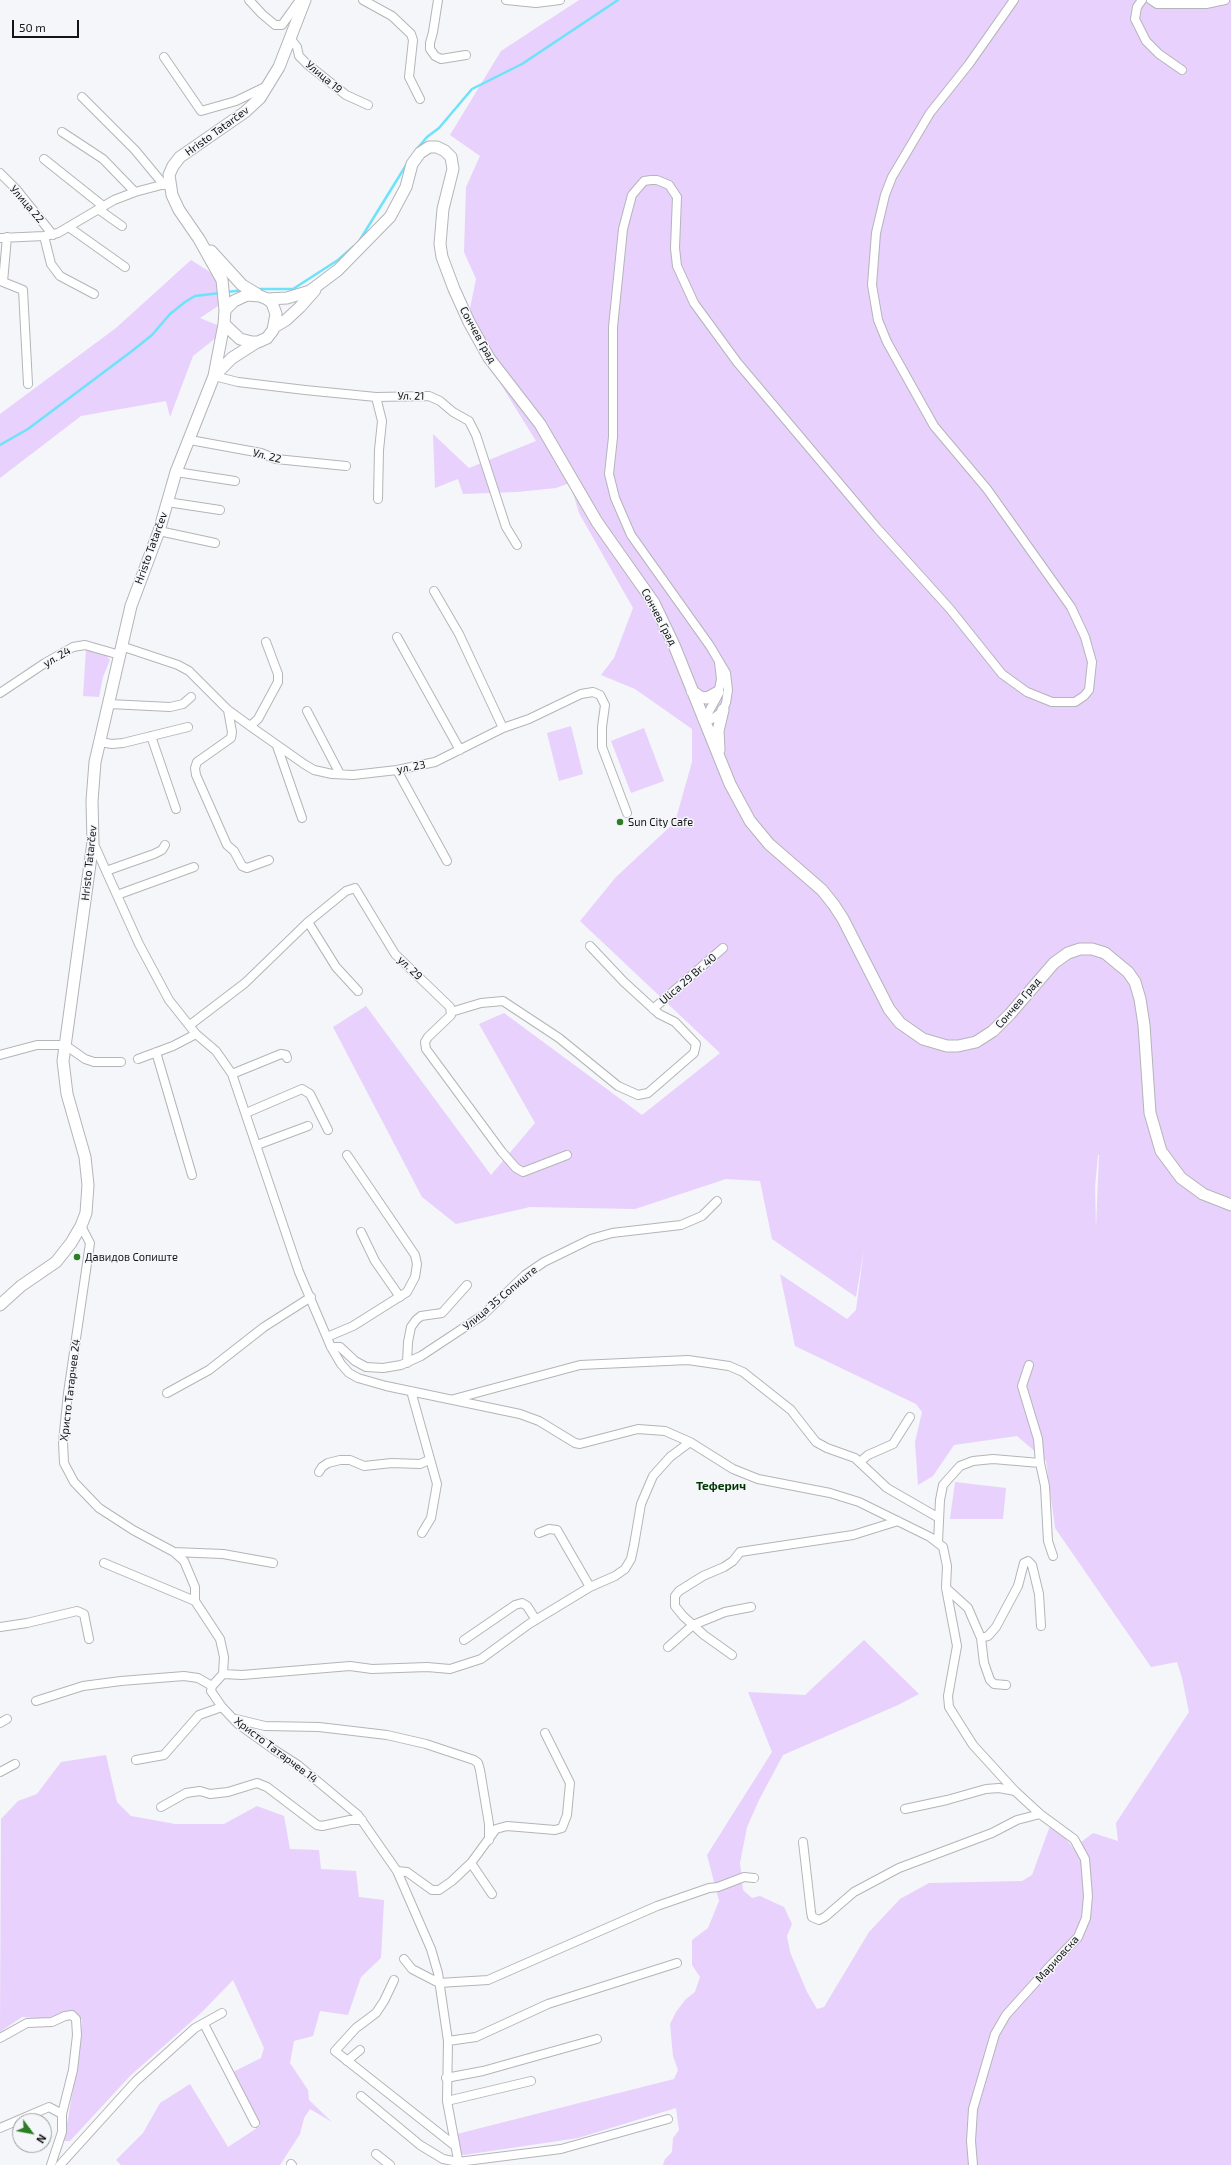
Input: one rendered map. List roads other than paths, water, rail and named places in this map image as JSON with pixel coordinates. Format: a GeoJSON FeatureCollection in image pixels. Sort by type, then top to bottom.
{"type":"FeatureCollection","features":[{"type":"Feature","properties":{"kind":"main road","name":"Hristo Tatarčev"},"geometry":{"type":"LineString","coordinates":[[166,184],[173,166],[180,157],[245,112],[260,98],[270,84],[279,67],[305,0]]}},
{"type":"Feature","properties":{"kind":"main road","name":"Сончев Град"},"geometry":{"type":"LineString","coordinates":[[319,285],[338,270],[390,217],[406,187],[412,164],[420,153],[429,147],[437,147],[445,151],[451,157],[453,169],[443,209],[440,244],[442,258],[468,322],[489,358],[540,424],[597,522],[654,603],[674,645],[730,784],[750,821],[769,844],[822,890],[843,919],[889,1009],[900,1023],[923,1040],[936,1044],[952,1046],[976,1042],[993,1031],[1010,1014],[1054,963],[1068,953],[1080,949],[1092,949],[1105,953],[1122,965],[1135,982],[1140,999],[1144,1025],[1150,1113],[1161,1151],[1181,1178],[1193,1187],[1231,1205]]}},
{"type":"Feature","properties":{"kind":"main road"},"geometry":{"type":"LineString","coordinates":[[166,184],[179,210],[199,239],[222,280],[225,310],[224,324],[240,339],[258,342],[267,338],[276,326],[286,320],[300,307],[319,285]]}},
{"type":"Feature","properties":{"kind":"main road"},"geometry":{"type":"LineString","coordinates":[[199,239],[248,290],[264,297],[276,314],[276,326]]}},
{"type":"Feature","properties":{"kind":"main road"},"geometry":{"type":"LineString","coordinates":[[225,310],[240,298],[253,295],[264,297],[299,295],[319,285]]}},
{"type":"Feature","properties":{"kind":"main road","name":"Hristo Tatarčev"},"geometry":{"type":"LineString","coordinates":[[0,1305],[21,1286],[56,1262],[71,1243],[81,1226],[86,1213],[88,1185],[85,1157],[64,1075],[65,1045],[93,842],[94,762],[135,594],[159,531],[176,472],[190,440],[214,376],[224,324]]}},
{"type":"Feature","properties":{"kind":"main road","name":"Hristo Tatarčev"},"geometry":{"type":"LineString","coordinates":[[214,376],[232,358],[258,342]]}},
{"type":"Feature","properties":{"kind":"main road"},"geometry":{"type":"LineString","coordinates":[[692,691],[700,697],[707,698],[718,692]]}},
{"type":"Feature","properties":{"kind":"main road"},"geometry":{"type":"LineString","coordinates":[[720,761],[718,731],[723,710]]}},
{"type":"Feature","properties":{"kind":"street"},"geometry":{"type":"LineString","coordinates":[[249,0],[275,25],[282,25],[300,0]]}},
{"type":"Feature","properties":{"kind":"street"},"geometry":{"type":"LineString","coordinates":[[364,0],[392,16],[410,34],[413,40],[409,77],[420,99]]}},
{"type":"Feature","properties":{"kind":"street"},"geometry":{"type":"LineString","coordinates":[[438,0],[430,50],[435,56],[440,58],[466,55]]}},
{"type":"Feature","properties":{"kind":"street"},"geometry":{"type":"LineString","coordinates":[[506,0],[536,3],[560,0]]}},
{"type":"Feature","properties":{"kind":"street"},"geometry":{"type":"LineString","coordinates":[[702,717],[712,719],[719,715],[723,710],[727,697],[728,680],[724,668],[631,535],[614,498],[609,474],[613,437],[613,327],[623,229],[632,195],[644,181],[651,180],[657,180],[669,185],[677,197],[675,248],[677,266],[694,303],[737,362],[877,528],[950,609],[1002,674],[1014,684],[1038,698],[1052,702],[1075,702],[1084,696],[1088,690],[1092,662],[1085,637],[1074,613],[1060,588],[987,489],[934,426],[887,342],[878,320],[872,285],[876,233],[885,195],[892,177],[930,113],[969,64],[1014,0]]}},
{"type":"Feature","properties":{"kind":"street"},"geometry":{"type":"LineString","coordinates":[[1142,0],[1137,7],[1135,18],[1146,41],[1159,54],[1182,70]]}},
{"type":"Feature","properties":{"kind":"street"},"geometry":{"type":"LineString","coordinates":[[1151,0],[1157,4],[1213,4],[1225,0]]}},
{"type":"Feature","properties":{"kind":"street","name":"Улица 19"},"geometry":{"type":"LineString","coordinates":[[290,38],[297,47],[300,56],[307,64],[346,95],[368,106]]}},
{"type":"Feature","properties":{"kind":"street"},"geometry":{"type":"LineString","coordinates":[[164,57],[201,111],[242,99],[270,84]]}},
{"type":"Feature","properties":{"kind":"street"},"geometry":{"type":"LineString","coordinates":[[28,384],[23,290],[3,282],[2,237],[49,236],[70,228],[100,208],[135,192],[166,184],[135,150],[82,97]]}},
{"type":"Feature","properties":{"kind":"street"},"geometry":{"type":"LineString","coordinates":[[62,132],[103,159],[135,192]]}},
{"type":"Feature","properties":{"kind":"street"},"geometry":{"type":"LineString","coordinates":[[44,159],[122,226]]}},
{"type":"Feature","properties":{"kind":"street","name":"Улица 22"},"geometry":{"type":"LineString","coordinates":[[0,173],[16,190],[49,236],[51,264],[60,276],[94,294]]}},
{"type":"Feature","properties":{"kind":"street"},"geometry":{"type":"LineString","coordinates":[[70,228],[125,267]]}},
{"type":"Feature","properties":{"kind":"street","name":"Ул. 21"},"geometry":{"type":"LineString","coordinates":[[214,376],[238,382],[376,397],[429,396],[440,400],[453,412],[469,422],[476,435],[506,527],[517,545]]}},
{"type":"Feature","properties":{"kind":"street"},"geometry":{"type":"LineString","coordinates":[[376,397],[382,421],[379,450],[378,499]]}},
{"type":"Feature","properties":{"kind":"street","name":"Ул. 22"},"geometry":{"type":"LineString","coordinates":[[190,440],[260,453],[276,459],[346,466]]}},
{"type":"Feature","properties":{"kind":"street"},"geometry":{"type":"LineString","coordinates":[[176,472],[235,481]]}},
{"type":"Feature","properties":{"kind":"street"},"geometry":{"type":"LineString","coordinates":[[167,502],[220,510]]}},
{"type":"Feature","properties":{"kind":"street"},"geometry":{"type":"LineString","coordinates":[[159,531],[215,543]]}},
{"type":"Feature","properties":{"kind":"street"},"geometry":{"type":"LineString","coordinates":[[434,591],[459,634],[503,728]]}},
{"type":"Feature","properties":{"kind":"street"},"geometry":{"type":"LineString","coordinates":[[397,637],[460,750]]}},
{"type":"Feature","properties":{"kind":"street"},"geometry":{"type":"LineString","coordinates":[[250,726],[258,719],[278,682],[278,674],[266,642]]}},
{"type":"Feature","properties":{"kind":"street","name":"ул. 24"},"geometry":{"type":"LineString","coordinates":[[0,693],[45,663],[73,647],[85,645],[121,651]]}},
{"type":"Feature","properties":{"kind":"street","name":"ул. 23"},"geometry":{"type":"LineString","coordinates":[[121,651],[178,664],[189,671],[228,710],[314,770],[324,773],[353,775],[397,770],[435,762],[503,728],[529,719],[586,692],[593,692],[600,695],[605,705],[602,727],[602,747],[627,813]]}},
{"type":"Feature","properties":{"kind":"street"},"geometry":{"type":"LineString","coordinates":[[702,717],[712,707],[718,692],[721,679],[719,662]]}},
{"type":"Feature","properties":{"kind":"street"},"geometry":{"type":"LineString","coordinates":[[109,704],[170,707],[182,704],[191,697]]}},
{"type":"Feature","properties":{"kind":"street"},"geometry":{"type":"LineString","coordinates":[[228,710],[232,732],[231,738],[197,762],[195,768],[196,775],[227,845],[234,851],[242,866],[247,868],[269,860]]}},
{"type":"Feature","properties":{"kind":"street"},"geometry":{"type":"LineString","coordinates":[[307,710],[340,774]]}},
{"type":"Feature","properties":{"kind":"street"},"geometry":{"type":"LineString","coordinates":[[100,742],[112,744],[188,727]]}},
{"type":"Feature","properties":{"kind":"street"},"geometry":{"type":"LineString","coordinates":[[151,736],[176,809]]}},
{"type":"Feature","properties":{"kind":"street"},"geometry":{"type":"LineString","coordinates":[[276,744],[302,818]]}},
{"type":"Feature","properties":{"kind":"street"},"geometry":{"type":"LineString","coordinates":[[397,770],[447,861]]}},
{"type":"Feature","properties":{"kind":"street"},"geometry":{"type":"LineString","coordinates":[[93,842],[139,944],[170,1000],[196,1034],[216,1051],[232,1074],[300,1272],[331,1347],[341,1364],[349,1373],[371,1382],[529,1417],[580,1444],[644,1429],[665,1432],[690,1442],[719,1461],[758,1479],[830,1493],[858,1502],[938,1542],[946,1555],[946,1588],[968,1608],[981,1638],[986,1673],[994,1684],[1006,1685]]}},
{"type":"Feature","properties":{"kind":"street"},"geometry":{"type":"LineString","coordinates":[[106,871],[158,852],[162,850],[165,844]]}},
{"type":"Feature","properties":{"kind":"street"},"geometry":{"type":"LineString","coordinates":[[117,896],[194,867]]}},
{"type":"Feature","properties":{"kind":"street","name":"ул. 29"},"geometry":{"type":"LineString","coordinates":[[190,1026],[245,983],[308,922],[346,891],[355,888],[395,954],[444,1000],[451,1012]]}},
{"type":"Feature","properties":{"kind":"street"},"geometry":{"type":"LineString","coordinates":[[308,922],[336,967],[358,991]]}},
{"type":"Feature","properties":{"kind":"street"},"geometry":{"type":"LineString","coordinates":[[567,1155],[524,1172],[516,1168],[502,1152],[426,1049],[425,1042],[428,1037],[449,1018],[451,1012],[481,1003],[503,1002],[559,1038],[618,1086],[638,1095],[648,1093],[694,1053],[697,1047],[696,1044],[675,1022],[659,1014],[624,982],[590,946]]}},
{"type":"Feature","properties":{"kind":"street","name":"Ulica 29 Br. 40"},"geometry":{"type":"LineString","coordinates":[[654,1009],[723,948]]}},
{"type":"Feature","properties":{"kind":"street"},"geometry":{"type":"LineString","coordinates":[[138,1059],[196,1034]]}},
{"type":"Feature","properties":{"kind":"street"},"geometry":{"type":"LineString","coordinates":[[0,1055],[37,1045],[65,1045],[94,1062],[121,1062]]}},
{"type":"Feature","properties":{"kind":"street"},"geometry":{"type":"LineString","coordinates":[[156,1052],[192,1175]]}},
{"type":"Feature","properties":{"kind":"street"},"geometry":{"type":"LineString","coordinates":[[232,1074],[281,1054],[286,1055],[287,1058]]}},
{"type":"Feature","properties":{"kind":"street"},"geometry":{"type":"LineString","coordinates":[[246,1113],[302,1089],[310,1094],[328,1130]]}},
{"type":"Feature","properties":{"kind":"street"},"geometry":{"type":"LineString","coordinates":[[257,1145],[308,1126]]}},
{"type":"Feature","properties":{"kind":"street"},"geometry":{"type":"LineString","coordinates":[[327,1337],[353,1326],[407,1292],[415,1277],[417,1264],[415,1255],[347,1155]]}},
{"type":"Feature","properties":{"kind":"street","name":"Улица 35 Сопиште"},"geometry":{"type":"LineString","coordinates":[[331,1347],[340,1347],[355,1361],[366,1367],[383,1368],[407,1363],[421,1356],[483,1315],[525,1275],[544,1262],[591,1239],[612,1233],[681,1225],[702,1216],[717,1201]]}},
{"type":"Feature","properties":{"kind":"street","name":"Христо Татарчев 24"},"geometry":{"type":"LineString","coordinates":[[81,1226],[90,1243],[68,1393],[63,1442],[64,1463],[74,1482],[99,1508],[133,1530],[174,1552],[189,1569],[195,1586],[195,1601],[220,1640],[224,1657],[223,1674]]}},
{"type":"Feature","properties":{"kind":"street"},"geometry":{"type":"LineString","coordinates":[[361,1232],[375,1262],[400,1297]]}},
{"type":"Feature","properties":{"kind":"street"},"geometry":{"type":"LineString","coordinates":[[407,1363],[408,1342],[416,1320],[421,1316],[442,1313],[466,1285]]}},
{"type":"Feature","properties":{"kind":"street"},"geometry":{"type":"LineString","coordinates":[[167,1393],[209,1370],[264,1327],[311,1297]]}},
{"type":"Feature","properties":{"kind":"street"},"geometry":{"type":"LineString","coordinates":[[451,1399],[580,1365],[688,1360],[729,1366],[743,1372],[791,1410],[816,1442],[861,1461],[887,1488],[939,1518]]}},
{"type":"Feature","properties":{"kind":"street"},"geometry":{"type":"LineString","coordinates":[[1028,1365],[1022,1386],[1038,1439],[1040,1464],[1045,1486],[1048,1542],[1053,1556]]}},
{"type":"Feature","properties":{"kind":"street"},"geometry":{"type":"LineString","coordinates":[[411,1391],[426,1438],[429,1460],[437,1484],[431,1518],[422,1533]]}},
{"type":"Feature","properties":{"kind":"street"},"geometry":{"type":"LineString","coordinates":[[861,1461],[868,1455],[893,1444],[910,1417]]}},
{"type":"Feature","properties":{"kind":"street"},"geometry":{"type":"LineString","coordinates":[[36,1701],[83,1686],[121,1680],[184,1676],[198,1678],[212,1686],[223,1674],[242,1675],[336,1666],[402,1669],[459,1667],[482,1658],[536,1620],[625,1569],[632,1552],[641,1504],[653,1476],[670,1457],[690,1442]]}},
{"type":"Feature","properties":{"kind":"street"},"geometry":{"type":"LineString","coordinates":[[938,1542],[943,1485],[960,1466],[973,1461],[993,1459],[1040,1464]]}},
{"type":"Feature","properties":{"kind":"street"},"geometry":{"type":"LineString","coordinates":[[319,1472],[322,1467],[328,1463],[340,1460],[350,1460],[368,1466],[392,1463],[420,1464],[429,1460]]}},
{"type":"Feature","properties":{"kind":"street"},"geometry":{"type":"LineString","coordinates":[[732,1655],[704,1635],[674,1606],[675,1596],[688,1585],[724,1568],[733,1561],[740,1552],[853,1535],[898,1521]]}},
{"type":"Feature","properties":{"kind":"street"},"geometry":{"type":"LineString","coordinates":[[539,1534],[549,1529],[557,1530],[590,1588]]}},
{"type":"Feature","properties":{"kind":"street"},"geometry":{"type":"LineString","coordinates":[[174,1552],[223,1554],[273,1563]]}},
{"type":"Feature","properties":{"kind":"street"},"geometry":{"type":"LineString","coordinates":[[981,1638],[988,1636],[996,1627],[1018,1586],[1024,1563],[1027,1561],[1032,1565],[1039,1594],[1041,1626]]}},
{"type":"Feature","properties":{"kind":"street"},"geometry":{"type":"LineString","coordinates":[[104,1563],[195,1601]]}},
{"type":"Feature","properties":{"kind":"street","name":"Мариовска"},"geometry":{"type":"LineString","coordinates":[[946,1588],[957,1646],[948,1696],[949,1707],[972,1745],[1015,1791],[1040,1814],[1074,1839],[1080,1849],[1085,1865],[1088,1896],[1086,1918],[1078,1937],[1006,2015],[995,2034],[973,2109],[971,2141],[973,2165]]}},
{"type":"Feature","properties":{"kind":"street"},"geometry":{"type":"LineString","coordinates":[[464,1640],[515,1605],[522,1603],[527,1606],[536,1620]]}},
{"type":"Feature","properties":{"kind":"street"},"geometry":{"type":"LineString","coordinates":[[668,1647],[693,1625],[725,1612],[751,1607]]}},
{"type":"Feature","properties":{"kind":"street"},"geometry":{"type":"LineString","coordinates":[[0,1627],[27,1623],[77,1611],[84,1614],[89,1638]]}},
{"type":"Feature","properties":{"kind":"street","name":"Христо Татарчев 14"},"geometry":{"type":"LineString","coordinates":[[212,1686],[211,1691],[214,1697],[233,1718],[273,1749],[303,1768],[358,1815],[397,1871],[431,1949],[440,1983],[448,2041],[446,2078],[447,2101],[458,2164]]}},
{"type":"Feature","properties":{"kind":"street"},"geometry":{"type":"LineString","coordinates":[[136,1760],[164,1755],[199,1715],[222,1707]]}},
{"type":"Feature","properties":{"kind":"street"},"geometry":{"type":"LineString","coordinates":[[233,1718],[265,1726],[352,1729],[387,1735],[426,1744],[474,1760],[478,1763],[480,1770],[489,1824],[489,1840]]}},
{"type":"Feature","properties":{"kind":"street"},"geometry":{"type":"LineString","coordinates":[[397,1871],[410,1874],[436,1891],[444,1887],[471,1863],[496,1829],[502,1826],[560,1830],[565,1825],[570,1783],[545,1733]]}},
{"type":"Feature","properties":{"kind":"street"},"geometry":{"type":"LineString","coordinates":[[0,1772],[15,1764]]}},
{"type":"Feature","properties":{"kind":"street"},"geometry":{"type":"LineString","coordinates":[[161,1807],[186,1793],[194,1791],[210,1794],[228,1792],[257,1783],[267,1786],[317,1825],[322,1826],[350,1820],[362,1820]]}},
{"type":"Feature","properties":{"kind":"street"},"geometry":{"type":"LineString","coordinates":[[905,1809],[947,1800],[986,1789],[999,1788],[1015,1791]]}},
{"type":"Feature","properties":{"kind":"street"},"geometry":{"type":"LineString","coordinates":[[803,1842],[812,1918],[819,1920],[825,1917],[854,1892],[899,1868],[992,1833],[1026,1817],[1040,1814]]}},
{"type":"Feature","properties":{"kind":"street"},"geometry":{"type":"LineString","coordinates":[[471,1863],[492,1894]]}},
{"type":"Feature","properties":{"kind":"street"},"geometry":{"type":"LineString","coordinates":[[404,1959],[412,1968],[440,1983],[480,1981],[497,1977],[657,1906],[708,1888],[718,1888],[744,1877],[754,1878]]}},
{"type":"Feature","properties":{"kind":"street"},"geometry":{"type":"LineString","coordinates":[[448,2041],[476,2037],[548,2004],[677,1963]]}},
{"type":"Feature","properties":{"kind":"street"},"geometry":{"type":"LineString","coordinates":[[394,1980],[388,1995],[376,2013],[356,2028],[335,2051],[454,2145]]}},
{"type":"Feature","properties":{"kind":"street"},"geometry":{"type":"LineString","coordinates":[[60,2165],[136,2081],[175,2045],[222,2013]]}},
{"type":"Feature","properties":{"kind":"street"},"geometry":{"type":"LineString","coordinates":[[0,2038],[27,2023],[52,2022],[65,2016],[72,2015],[76,2019],[77,2035],[73,2070],[62,2114],[62,2132],[51,2165]]}},
{"type":"Feature","properties":{"kind":"street"},"geometry":{"type":"LineString","coordinates":[[204,2024],[255,2123]]}},
{"type":"Feature","properties":{"kind":"street"},"geometry":{"type":"LineString","coordinates":[[446,2078],[483,2071],[597,2039]]}},
{"type":"Feature","properties":{"kind":"street"},"geometry":{"type":"LineString","coordinates":[[347,2061],[360,2050]]}},
{"type":"Feature","properties":{"kind":"street"},"geometry":{"type":"LineString","coordinates":[[447,2101],[531,2081]]}},
{"type":"Feature","properties":{"kind":"street"},"geometry":{"type":"LineString","coordinates":[[361,2096],[420,2145],[443,2159],[458,2164],[561,2149],[668,2119]]}},
{"type":"Feature","properties":{"kind":"street"},"geometry":{"type":"LineString","coordinates":[[0,2128],[49,2107],[62,2114]]}},
{"type":"Feature","properties":{"kind":"street"},"geometry":{"type":"LineString","coordinates":[[376,2154],[390,2165]]}},
{"type":"Feature","properties":{"kind":"waterway"},"geometry":{"type":"LineString","coordinates":[[416,150],[427,137],[439,128],[472,89],[522,64],[618,0]]}},
{"type":"Feature","properties":{"kind":"waterway"},"geometry":{"type":"LineString","coordinates":[[358,243],[408,162]]}},
{"type":"Feature","properties":{"kind":"waterway"},"geometry":{"type":"LineString","coordinates":[[257,289],[293,289],[338,260],[354,246]]}},
{"type":"Feature","properties":{"kind":"waterway"},"geometry":{"type":"LineString","coordinates":[[227,292],[244,290]]}},
{"type":"Feature","properties":{"kind":"waterway"},"geometry":{"type":"LineString","coordinates":[[0,445],[28,429],[132,351],[152,335],[170,314],[185,302],[195,296],[220,293]]}},
{"type":"Feature","properties":{"kind":"place","name":"Sun City Cafe"},"geometry":{"type":"Point","coordinates":[620,822]}},
{"type":"Feature","properties":{"kind":"place","name":"Давидов Сопиште"},"geometry":{"type":"Point","coordinates":[77,1257]}},
{"type":"Feature","properties":{"kind":"district","name":"Теферич"},"geometry":{"type":"Point","coordinates":[721,1486]}}]}
